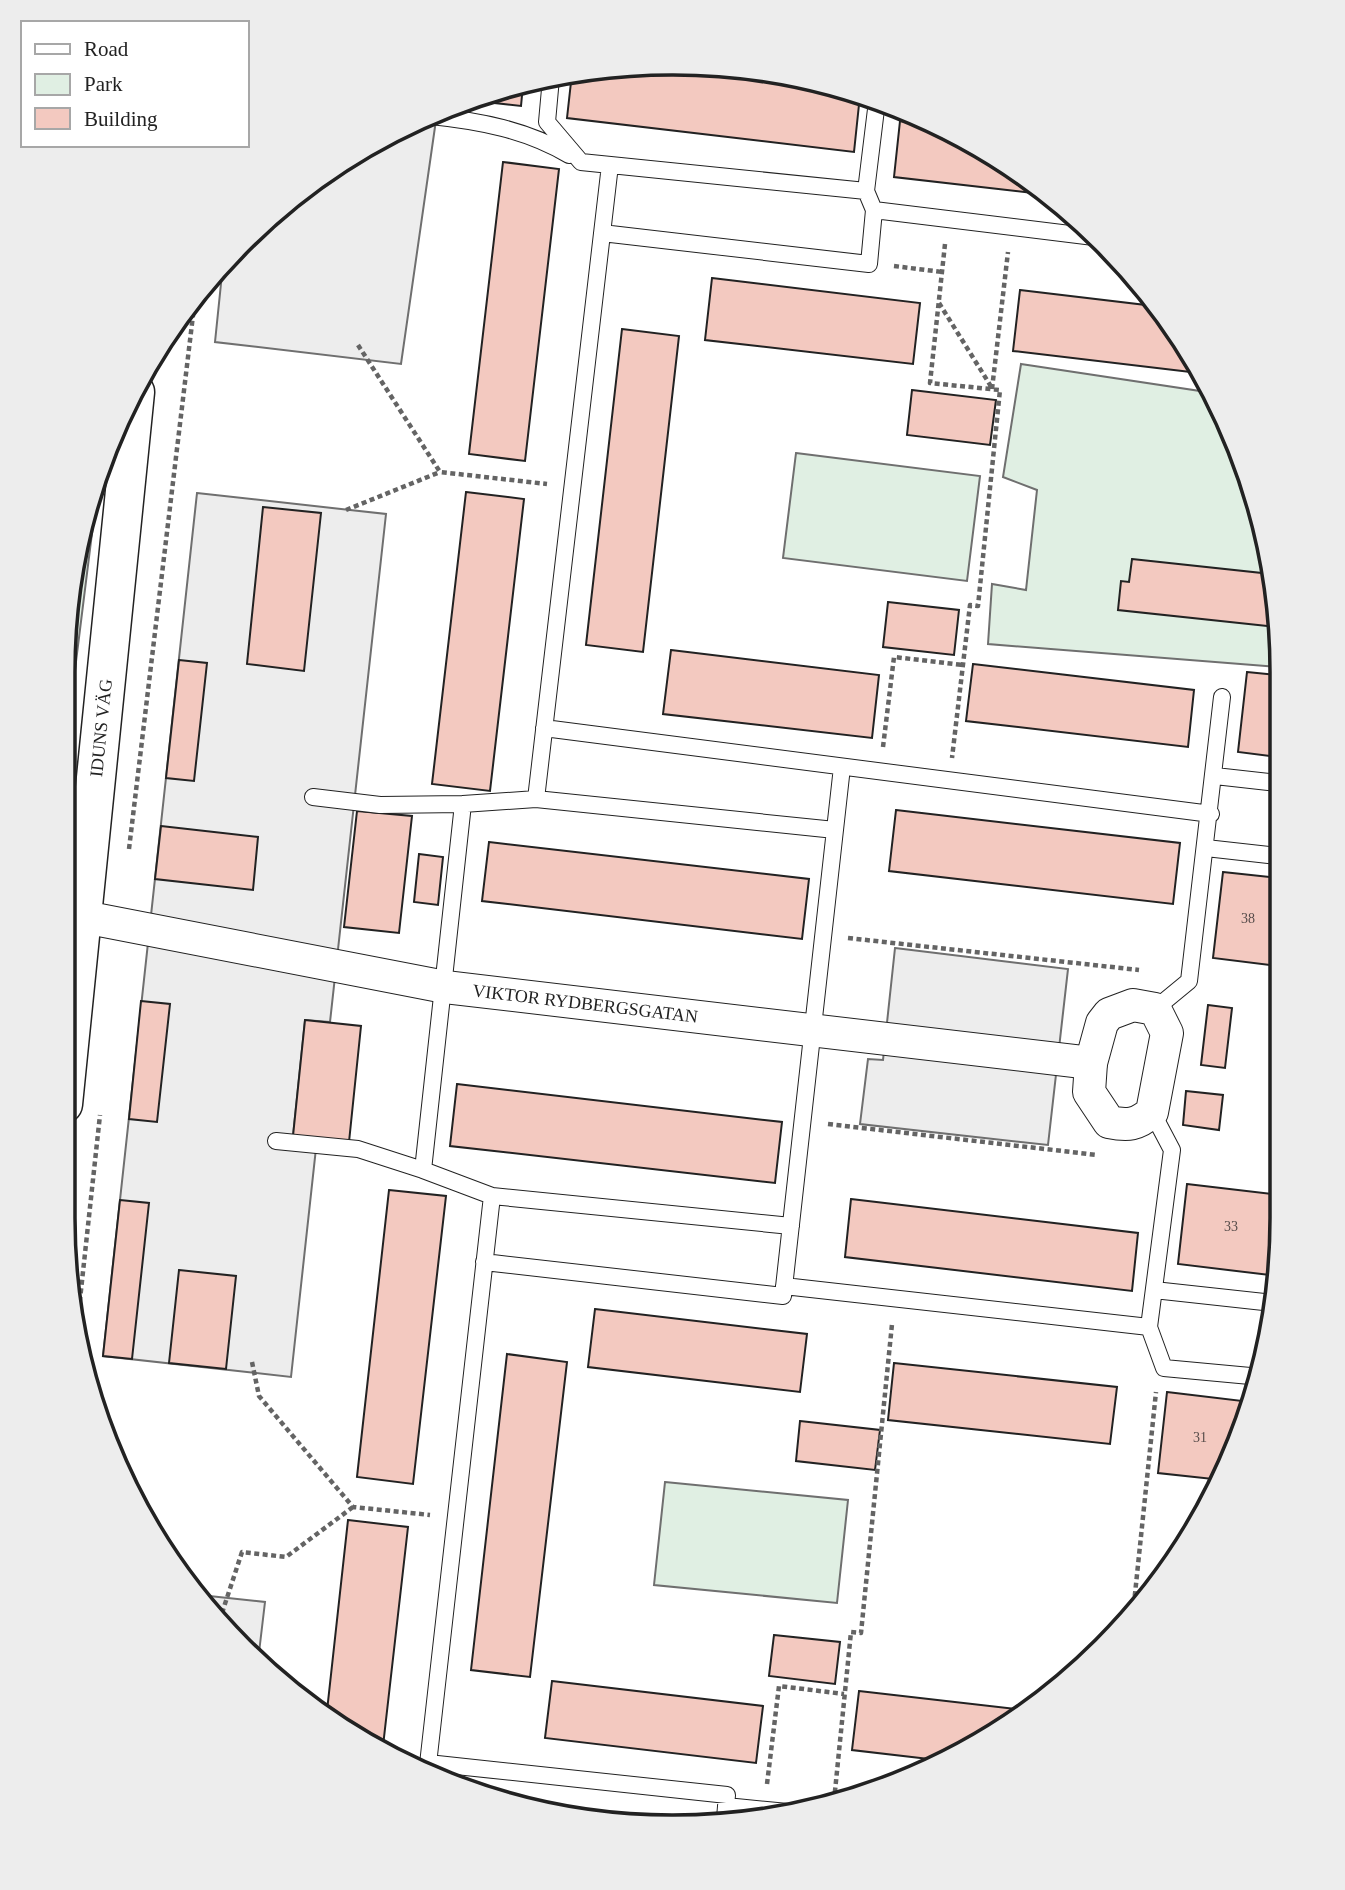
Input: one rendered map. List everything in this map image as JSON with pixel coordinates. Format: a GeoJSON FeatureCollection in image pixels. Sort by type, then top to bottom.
{"type":"FeatureCollection","features":[{"type":"Feature","properties":{"kind":"street","name":"IDUNS VÄG"},"geometry":{"type":"LineString","coordinates":[[75,998],[132,419]]}},
{"type":"Feature","properties":{"kind":"street","name":"VIKTOR RYDBERGSGATAN"},"geometry":{"type":"LineString","coordinates":[[84,918],[445,987],[1091,1063]]}},
{"type":"Feature","properties":{"kind":"street"},"geometry":{"type":"LineString","coordinates":[[1133,1005],[1155,1009],[1167,1033],[1152,1112],[1135,1124],[1109,1122],[1089,1092],[1091,1063],[1102,1023],[1109,1014],[1133,1005]]}},
{"type":"Feature","properties":{"kind":"lane"},"geometry":{"type":"LineString","coordinates":[[550,88],[547,122],[581,162]]}},
{"type":"Feature","properties":{"kind":"lane"},"geometry":{"type":"LineString","coordinates":[[602,233],[869,264],[874,210],[866,191],[876,111]]}},
{"type":"Feature","properties":{"kind":"lane"},"geometry":{"type":"LineString","coordinates":[[452,118],[541,138],[581,162],[866,191]]}},
{"type":"Feature","properties":{"kind":"lane"},"geometry":{"type":"LineString","coordinates":[[536,799],[610,165]]}},
{"type":"Feature","properties":{"kind":"lane"},"geometry":{"type":"LineString","coordinates":[[874,210],[1079,235]]}},
{"type":"Feature","properties":{"kind":"lane"},"geometry":{"type":"LineString","coordinates":[[1155,1009],[1189,981],[1211,814],[1222,697]]}},
{"type":"Feature","properties":{"kind":"lane"},"geometry":{"type":"LineString","coordinates":[[544,728],[1211,814]]}},
{"type":"Feature","properties":{"kind":"lane"},"geometry":{"type":"LineString","coordinates":[[484,1262],[783,1296],[842,767]]}},
{"type":"Feature","properties":{"kind":"lane"},"geometry":{"type":"LineString","coordinates":[[1215,776],[1270,782]]}},
{"type":"Feature","properties":{"kind":"lane"},"geometry":{"type":"LineString","coordinates":[[313,797],[380,805],[463,804],[536,799],[835,830]]}},
{"type":"Feature","properties":{"kind":"lane"},"geometry":{"type":"LineString","coordinates":[[423,1170],[463,804]]}},
{"type":"Feature","properties":{"kind":"lane"},"geometry":{"type":"LineString","coordinates":[[1206,848],[1270,855]]}},
{"type":"Feature","properties":{"kind":"lane"},"geometry":{"type":"LineString","coordinates":[[1152,1112],[1172,1150],[1149,1327],[1164,1368],[1248,1376]]}},
{"type":"Feature","properties":{"kind":"lane"},"geometry":{"type":"LineString","coordinates":[[276,1141],[358,1149],[492,1196],[791,1226]]}},
{"type":"Feature","properties":{"kind":"lane"},"geometry":{"type":"LineString","coordinates":[[428,1762],[492,1196]]}},
{"type":"Feature","properties":{"kind":"lane"},"geometry":{"type":"LineString","coordinates":[[784,1286],[1149,1327]]}},
{"type":"Feature","properties":{"kind":"lane"},"geometry":{"type":"LineString","coordinates":[[1154,1290],[1264,1302]]}},
{"type":"Feature","properties":{"kind":"lane"},"geometry":{"type":"LineString","coordinates":[[446,1770],[727,1795],[726,1812]]}},
{"type":"Feature","properties":{"kind":"path"},"geometry":{"type":"LineString","coordinates":[[948,219],[930,383],[1000,390],[978,607],[970,605],[949,780]]}},
{"type":"Feature","properties":{"kind":"path"},"geometry":{"type":"LineString","coordinates":[[992,389],[1011,226]]}},
{"type":"Feature","properties":{"kind":"path"},"geometry":{"type":"LineString","coordinates":[[869,264],[942,272]]}},
{"type":"Feature","properties":{"kind":"path"},"geometry":{"type":"LineString","coordinates":[[939,302],[992,389]]}},
{"type":"Feature","properties":{"kind":"path"},"geometry":{"type":"LineString","coordinates":[[128,856],[193,318]]}},
{"type":"Feature","properties":{"kind":"path"},"geometry":{"type":"LineString","coordinates":[[358,345],[440,472]]}},
{"type":"Feature","properties":{"kind":"path"},"geometry":{"type":"LineString","coordinates":[[346,510],[440,472],[572,487]]}},
{"type":"Feature","properties":{"kind":"path"},"geometry":{"type":"LineString","coordinates":[[880,772],[894,657],[963,665]]}},
{"type":"Feature","properties":{"kind":"path"},"geometry":{"type":"LineString","coordinates":[[823,936],[1190,976]]}},
{"type":"Feature","properties":{"kind":"path"},"geometry":{"type":"LineString","coordinates":[[81,1300],[101,1105]]}},
{"type":"Feature","properties":{"kind":"path"},"geometry":{"type":"LineString","coordinates":[[802,1121],[1104,1156]]}},
{"type":"Feature","properties":{"kind":"path"},"geometry":{"type":"LineString","coordinates":[[835,1792],[850,1632],[861,1633],[894,1298]]}},
{"type":"Feature","properties":{"kind":"path"},"geometry":{"type":"LineString","coordinates":[[252,1362],[259,1396],[353,1507]]}},
{"type":"Feature","properties":{"kind":"path"},"geometry":{"type":"LineString","coordinates":[[1135,1595],[1157,1388],[1164,1368]]}},
{"type":"Feature","properties":{"kind":"path"},"geometry":{"type":"LineString","coordinates":[[223,1611],[242,1552],[286,1556],[353,1507],[456,1518]]}},
{"type":"Feature","properties":{"kind":"path"},"geometry":{"type":"LineString","coordinates":[[765,1807],[779,1686],[845,1694]]}},
{"type":"Feature","properties":{"kind":"green space"},"geometry":{"type":"Polygon","coordinates":[[[1021,364],[1199,391],[1224,444],[1249,518],[1265,595],[1270,666],[988,644],[992,584],[1026,590],[1037,490],[1003,477],[1021,364]]]}},
{"type":"Feature","properties":{"kind":"green space"},"geometry":{"type":"Polygon","coordinates":[[[796,453],[980,476],[967,581],[783,558],[796,453]]]}},
{"type":"Feature","properties":{"kind":"green space"},"geometry":{"type":"Polygon","coordinates":[[[92,537],[75,668],[80,595],[92,537]]]}},
{"type":"Feature","properties":{"kind":"green space"},"geometry":{"type":"Polygon","coordinates":[[[665,1482],[848,1500],[837,1603],[654,1585],[665,1482]]]}},
{"type":"Feature","properties":{"kind":"shaded area"},"geometry":{"type":"Polygon","coordinates":[[[435,125],[401,364],[215,342],[221,281],[250,250],[279,223],[341,176],[374,155],[435,125]]]}},
{"type":"Feature","properties":{"kind":"shaded area"},"geometry":{"type":"Polygon","coordinates":[[[197,493],[386,514],[330,1022],[305,1020],[293,1136],[317,1139],[291,1377],[103,1356],[197,493]]]}},
{"type":"Feature","properties":{"kind":"shaded area"},"geometry":{"type":"Polygon","coordinates":[[[895,948],[1068,969],[1048,1145],[860,1124],[868,1059],[883,1060],[895,948]]]}},
{"type":"Feature","properties":{"kind":"shaded area"},"geometry":{"type":"Polygon","coordinates":[[[211,1596],[265,1602],[259,1649],[211,1596]]]}},
{"type":"Feature","properties":{"kind":"building"},"geometry":{"type":"Polygon","coordinates":[[[672,75],[750,80],[859,105],[854,152],[567,118],[571,84],[595,80],[672,75]]]}},
{"type":"Feature","properties":{"kind":"building"},"geometry":{"type":"Polygon","coordinates":[[[522,95],[521,106],[495,103],[518,96],[522,95]]]}},
{"type":"Feature","properties":{"kind":"building"},"geometry":{"type":"Polygon","coordinates":[[[900,121],[971,155],[1027,192],[894,177],[900,121]]]}},
{"type":"Feature","properties":{"kind":"building"},"geometry":{"type":"Polygon","coordinates":[[[503,162],[559,169],[525,461],[469,454],[503,162]]]}},
{"type":"Feature","properties":{"kind":"building"},"geometry":{"type":"Polygon","coordinates":[[[712,278],[920,303],[913,364],[705,340],[712,278]]]}},
{"type":"Feature","properties":{"kind":"building"},"geometry":{"type":"Polygon","coordinates":[[[1020,290],[1143,305],[1189,372],[1013,351],[1020,290]]]}},
{"type":"Feature","properties":{"kind":"building"},"geometry":{"type":"Polygon","coordinates":[[[622,329],[679,336],[643,652],[586,645],[622,329]]]}},
{"type":"Feature","properties":{"kind":"building"},"geometry":{"type":"Polygon","coordinates":[[[912,390],[996,400],[990,445],[907,435],[912,390]]]}},
{"type":"Feature","properties":{"kind":"building"},"geometry":{"type":"Polygon","coordinates":[[[466,492],[524,499],[490,791],[432,784],[466,492]]]}},
{"type":"Feature","properties":{"kind":"building"},"geometry":{"type":"Polygon","coordinates":[[[263,507],[321,513],[304,671],[247,664],[263,507]]]}},
{"type":"Feature","properties":{"kind":"building"},"geometry":{"type":"Polygon","coordinates":[[[1132,559],[1261,573],[1267,626],[1118,610],[1121,581],[1129,582],[1132,559]]]}},
{"type":"Feature","properties":{"kind":"building"},"geometry":{"type":"Polygon","coordinates":[[[888,602],[959,610],[954,655],[883,647],[888,602]]]}},
{"type":"Feature","properties":{"kind":"building"},"geometry":{"type":"Polygon","coordinates":[[[671,650],[879,675],[872,738],[663,714],[671,650]]]}},
{"type":"Feature","properties":{"kind":"building"},"geometry":{"type":"Polygon","coordinates":[[[179,660],[207,663],[194,781],[166,778],[179,660]]]}},
{"type":"Feature","properties":{"kind":"building"},"geometry":{"type":"Polygon","coordinates":[[[973,664],[1194,690],[1188,747],[966,721],[973,664]]]}},
{"type":"Feature","properties":{"kind":"building"},"geometry":{"type":"Polygon","coordinates":[[[1247,672],[1270,674],[1270,756],[1238,752],[1247,672]]]}},
{"type":"Feature","properties":{"kind":"building"},"geometry":{"type":"Polygon","coordinates":[[[896,810],[1180,843],[1173,904],[889,871],[896,810]]]}},
{"type":"Feature","properties":{"kind":"building"},"geometry":{"type":"Polygon","coordinates":[[[357,811],[412,816],[399,933],[344,927],[357,811]]]}},
{"type":"Feature","properties":{"kind":"building"},"geometry":{"type":"Polygon","coordinates":[[[161,826],[258,837],[253,890],[155,879],[161,826]]]}},
{"type":"Feature","properties":{"kind":"building"},"geometry":{"type":"Polygon","coordinates":[[[489,842],[809,879],[802,939],[482,901],[489,842]]]}},
{"type":"Feature","properties":{"kind":"building"},"geometry":{"type":"Polygon","coordinates":[[[419,854],[443,857],[438,905],[414,902],[419,854]]]}},
{"type":"Feature","properties":{"kind":"building"},"geometry":{"type":"Polygon","coordinates":[[[1223,872],[1270,877],[1270,965],[1213,958],[1223,872]]]}},
{"type":"Feature","properties":{"kind":"building"},"geometry":{"type":"Polygon","coordinates":[[[141,1001],[170,1004],[157,1122],[129,1119],[141,1001]]]}},
{"type":"Feature","properties":{"kind":"building"},"geometry":{"type":"Polygon","coordinates":[[[1208,1005],[1232,1008],[1225,1068],[1201,1065],[1208,1005]]]}},
{"type":"Feature","properties":{"kind":"building"},"geometry":{"type":"Polygon","coordinates":[[[305,1020],[361,1026],[349,1142],[293,1136],[305,1020]]]}},
{"type":"Feature","properties":{"kind":"building"},"geometry":{"type":"Polygon","coordinates":[[[457,1084],[782,1122],[775,1183],[450,1146],[457,1084]]]}},
{"type":"Feature","properties":{"kind":"building"},"geometry":{"type":"Polygon","coordinates":[[[1186,1091],[1223,1095],[1219,1130],[1183,1125],[1186,1091]]]}},
{"type":"Feature","properties":{"kind":"building"},"geometry":{"type":"Polygon","coordinates":[[[1187,1184],[1270,1194],[1267,1275],[1178,1264],[1187,1184]]]}},
{"type":"Feature","properties":{"kind":"building"},"geometry":{"type":"Polygon","coordinates":[[[389,1190],[446,1196],[413,1484],[357,1477],[389,1190]]]}},
{"type":"Feature","properties":{"kind":"building"},"geometry":{"type":"Polygon","coordinates":[[[851,1199],[1138,1233],[1132,1291],[845,1257],[851,1199]]]}},
{"type":"Feature","properties":{"kind":"building"},"geometry":{"type":"Polygon","coordinates":[[[120,1200],[149,1203],[132,1359],[103,1356],[120,1200]]]}},
{"type":"Feature","properties":{"kind":"building"},"geometry":{"type":"Polygon","coordinates":[[[179,1270],[236,1276],[226,1369],[169,1363],[179,1270]]]}},
{"type":"Feature","properties":{"kind":"building"},"geometry":{"type":"Polygon","coordinates":[[[595,1309],[807,1334],[800,1392],[588,1367],[595,1309]]]}},
{"type":"Feature","properties":{"kind":"building"},"geometry":{"type":"Polygon","coordinates":[[[507,1354],[567,1362],[530,1677],[471,1670],[507,1354]]]}},
{"type":"Feature","properties":{"kind":"building"},"geometry":{"type":"Polygon","coordinates":[[[894,1363],[1117,1387],[1110,1444],[888,1420],[894,1363]]]}},
{"type":"Feature","properties":{"kind":"building"},"geometry":{"type":"Polygon","coordinates":[[[1167,1392],[1240,1401],[1209,1479],[1158,1473],[1167,1392]]]}},
{"type":"Feature","properties":{"kind":"building"},"geometry":{"type":"Polygon","coordinates":[[[800,1421],[880,1430],[875,1470],[796,1461],[800,1421]]]}},
{"type":"Feature","properties":{"kind":"building"},"geometry":{"type":"Polygon","coordinates":[[[348,1520],[408,1527],[384,1740],[328,1704],[348,1520]]]}},
{"type":"Feature","properties":{"kind":"building"},"geometry":{"type":"Polygon","coordinates":[[[774,1635],[840,1642],[835,1684],[769,1676],[774,1635]]]}},
{"type":"Feature","properties":{"kind":"building"},"geometry":{"type":"Polygon","coordinates":[[[552,1681],[763,1706],[756,1763],[545,1738],[552,1681]]]}},
{"type":"Feature","properties":{"kind":"building"},"geometry":{"type":"Polygon","coordinates":[[[859,1691],[1012,1709],[971,1735],[925,1758],[852,1750],[859,1691]]]}}]}
